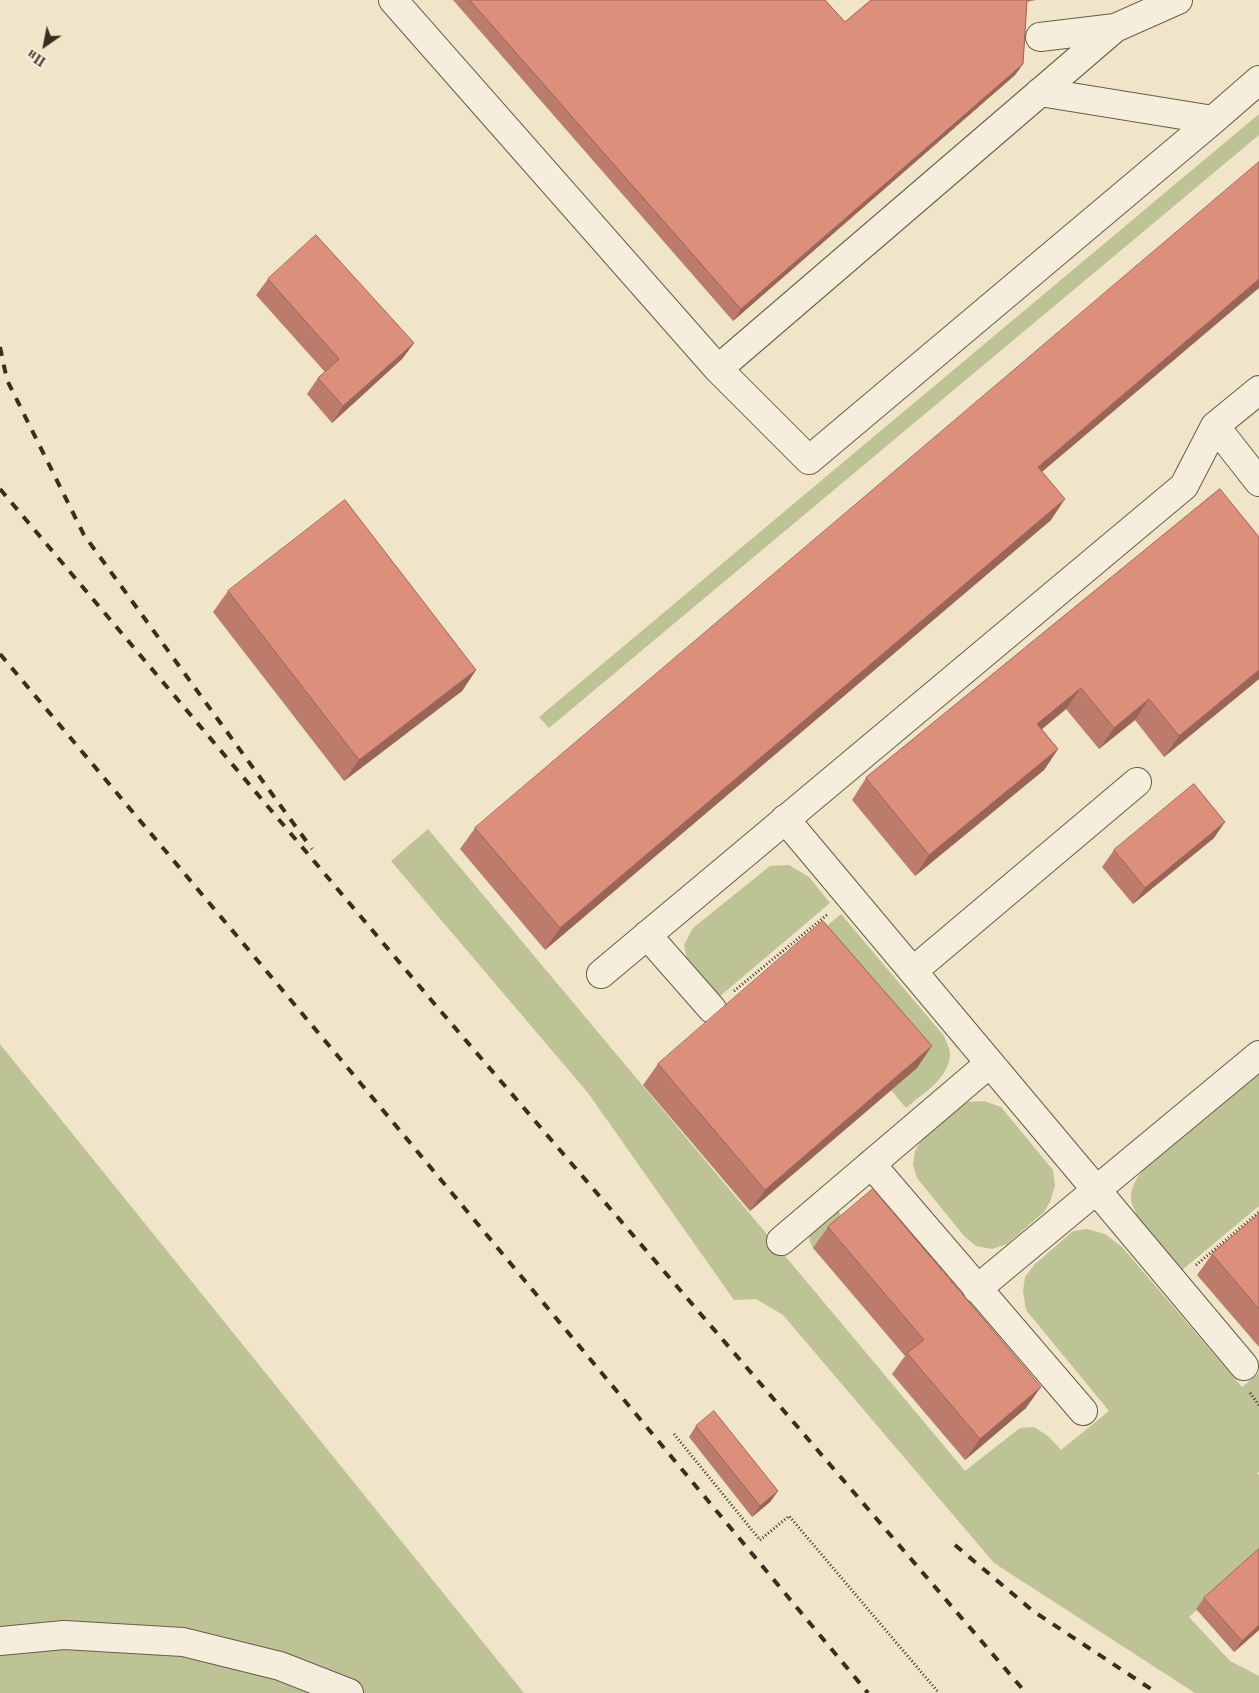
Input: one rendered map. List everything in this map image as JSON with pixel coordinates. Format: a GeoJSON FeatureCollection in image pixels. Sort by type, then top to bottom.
{"type":"FeatureCollection","features":[{"type":"Feature","properties":{"kind":"lane"},"geometry":{"type":"LineString","coordinates":[[393,0],[718,369],[809,460],[1259,80]]}},
{"type":"Feature","properties":{"kind":"lane"},"geometry":{"type":"LineString","coordinates":[[718,369],[1115,28],[1178,0]]}},
{"type":"Feature","properties":{"kind":"lane"},"geometry":{"type":"LineString","coordinates":[[1040,37],[1115,28]]}},
{"type":"Feature","properties":{"kind":"lane"},"geometry":{"type":"LineString","coordinates":[[1040,92],[1213,120]]}},
{"type":"Feature","properties":{"kind":"lane"},"geometry":{"type":"LineString","coordinates":[[601,974],[1184,486],[1215,426],[1259,390]]}},
{"type":"Feature","properties":{"kind":"lane"},"geometry":{"type":"LineString","coordinates":[[1215,426],[1259,482]]}},
{"type":"Feature","properties":{"kind":"lane"},"geometry":{"type":"LineString","coordinates":[[913,971],[1136,782]]}},
{"type":"Feature","properties":{"kind":"lane"},"geometry":{"type":"LineString","coordinates":[[785,819],[1244,1366]]}},
{"type":"Feature","properties":{"kind":"lane"},"geometry":{"type":"LineString","coordinates":[[647,935],[712,1009]]}},
{"type":"Feature","properties":{"kind":"lane"},"geometry":{"type":"LineString","coordinates":[[977,1289],[1259,1055]]}},
{"type":"Feature","properties":{"kind":"lane"},"geometry":{"type":"LineString","coordinates":[[781,1241],[990,1063]]}},
{"type":"Feature","properties":{"kind":"lane"},"geometry":{"type":"LineString","coordinates":[[871,1164],[1083,1412]]}},
{"type":"Feature","properties":{"kind":"lane"},"geometry":{"type":"LineString","coordinates":[[0,1642],[64,1635],[183,1642],[280,1666],[349,1693]]}},
{"type":"Feature","properties":{"kind":"path"},"geometry":{"type":"LineString","coordinates":[[712,1009],[850,896]]}},
{"type":"Feature","properties":{"kind":"path"},"geometry":{"type":"LineString","coordinates":[[1175,1283],[1259,1212]]}},
{"type":"Feature","properties":{"kind":"path"},"geometry":{"type":"LineString","coordinates":[[674,1434],[760,1540],[789,1516],[939,1693]]}},
{"type":"Feature","properties":{"kind":"green space"},"geometry":{"type":"Polygon","coordinates":[[[1259,114],[1259,135],[549,728],[539,717],[1259,114]]]}},
{"type":"Feature","properties":{"kind":"green space"},"geometry":{"type":"Polygon","coordinates":[[[428,829],[965,1471],[1020,1428],[1034,1427],[1048,1436],[1061,1450],[1109,1411],[1026,1310],[1023,1291],[1025,1277],[1034,1265],[1073,1231],[1087,1229],[1105,1234],[1122,1247],[1242,1387],[1259,1373],[1259,1472],[1257,1473],[1259,1475],[1259,1554],[1189,1617],[1230,1661],[1259,1676],[1259,1693],[1195,1693],[994,1563],[783,1315],[756,1299],[734,1300],[588,1093],[391,861],[428,829]]]}},
{"type":"Feature","properties":{"kind":"green space"},"geometry":{"type":"Polygon","coordinates":[[[789,865],[809,877],[830,903],[719,997],[687,961],[684,945],[693,928],[770,866],[789,865]]]}},
{"type":"Feature","properties":{"kind":"green space"},"geometry":{"type":"Polygon","coordinates":[[[841,914],[944,1036],[949,1047],[949,1063],[945,1071],[934,1085],[906,1108],[891,1090],[917,1067],[808,942],[841,914]]]}},
{"type":"Feature","properties":{"kind":"green space"},"geometry":{"type":"Polygon","coordinates":[[[0,1044],[524,1693],[0,1693],[0,1044]]]}},
{"type":"Feature","properties":{"kind":"green space"},"geometry":{"type":"Polygon","coordinates":[[[1259,1072],[1259,1206],[1181,1271],[1137,1215],[1131,1198],[1134,1185],[1145,1167],[1259,1072]]]}},
{"type":"Feature","properties":{"kind":"green space"},"geometry":{"type":"Polygon","coordinates":[[[984,1101],[1001,1107],[1053,1170],[1055,1186],[1050,1202],[1044,1212],[1007,1244],[992,1249],[976,1246],[964,1236],[917,1178],[913,1165],[915,1151],[923,1137],[966,1102],[984,1101]]]}},
{"type":"Feature","properties":{"kind":"green space"},"geometry":{"type":"Polygon","coordinates":[[[833,1205],[846,1221],[813,1248],[808,1231],[833,1205]]]}},
{"type":"Feature","properties":{"kind":"building"},"geometry":{"type":"Polygon","coordinates":[[[470,0],[825,0],[845,22],[871,0],[1027,0],[1023,64],[741,309],[470,0]]]}},
{"type":"Feature","properties":{"kind":"building"},"geometry":{"type":"Polygon","coordinates":[[[1259,162],[1259,279],[1038,467],[1065,499],[560,928],[475,828],[1259,162]]]}},
{"type":"Feature","properties":{"kind":"building"},"geometry":{"type":"Polygon","coordinates":[[[316,235],[414,343],[343,406],[318,378],[339,359],[268,279],[316,235]]]}},
{"type":"Feature","properties":{"kind":"building"},"geometry":{"type":"Polygon","coordinates":[[[1220,489],[1259,537],[1259,670],[1179,736],[1149,699],[1114,728],[1081,688],[1037,724],[1058,749],[929,855],[866,778],[1220,489]]]}},
{"type":"Feature","properties":{"kind":"building"},"geometry":{"type":"Polygon","coordinates":[[[345,500],[476,670],[359,760],[228,591],[345,500]]]}},
{"type":"Feature","properties":{"kind":"building"},"geometry":{"type":"Polygon","coordinates":[[[1194,784],[1225,822],[1145,888],[1114,850],[1194,784]]]}},
{"type":"Feature","properties":{"kind":"building"},"geometry":{"type":"Polygon","coordinates":[[[823,921],[932,1046],[765,1190],[658,1064],[823,921]]]}},
{"type":"Feature","properties":{"kind":"building"},"geometry":{"type":"Polygon","coordinates":[[[873,1189],[1041,1387],[980,1439],[907,1353],[924,1340],[828,1227],[873,1189]]]}},
{"type":"Feature","properties":{"kind":"building"},"geometry":{"type":"Polygon","coordinates":[[[1259,1214],[1259,1309],[1212,1254],[1259,1214]]]}},
{"type":"Feature","properties":{"kind":"building"},"geometry":{"type":"Polygon","coordinates":[[[714,1411],[778,1491],[760,1506],[696,1426],[714,1411]]]}},
{"type":"Feature","properties":{"kind":"building"},"geometry":{"type":"Polygon","coordinates":[[[1259,1549],[1259,1625],[1242,1641],[1204,1598],[1259,1549]]]}},
{"type":"Feature","properties":{"kind":"railway"},"geometry":{"type":"LineString","coordinates":[[0,347],[7,380],[84,535],[312,849]]}},
{"type":"Feature","properties":{"kind":"railway"},"geometry":{"type":"LineString","coordinates":[[0,489],[432,1001],[1026,1693]]}},
{"type":"Feature","properties":{"kind":"railway"},"geometry":{"type":"LineString","coordinates":[[0,654],[347,1067],[868,1693]]}},
{"type":"Feature","properties":{"kind":"railway"},"geometry":{"type":"LineString","coordinates":[[955,1545],[1033,1611],[1157,1693]]}}]}
